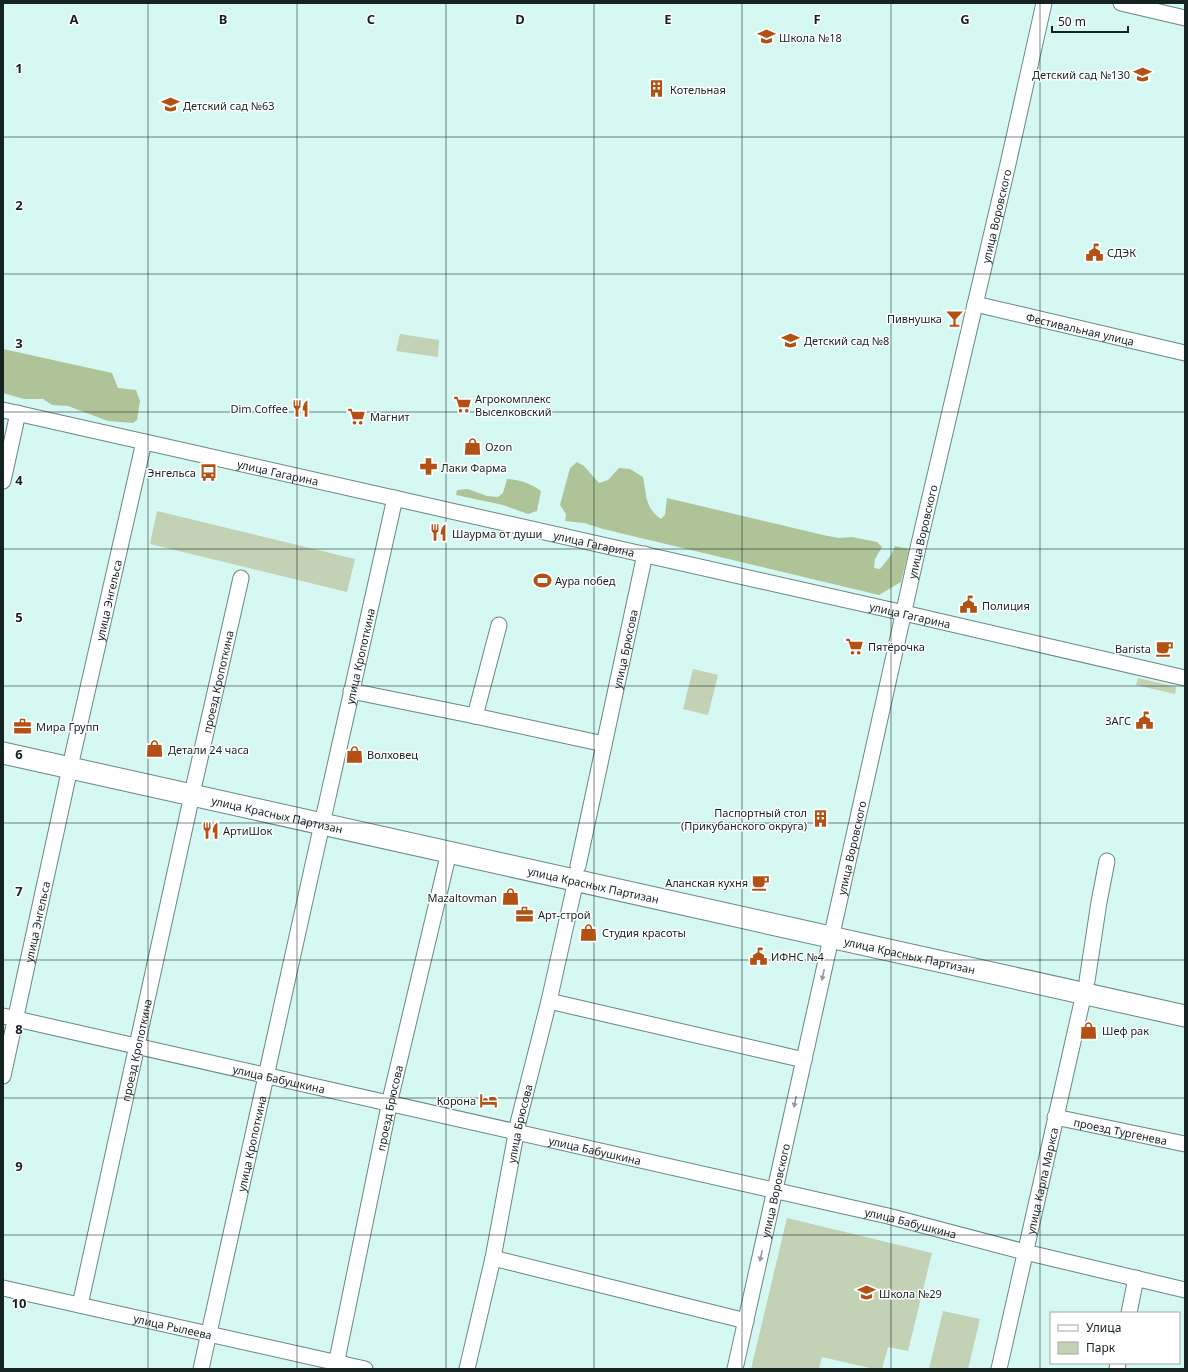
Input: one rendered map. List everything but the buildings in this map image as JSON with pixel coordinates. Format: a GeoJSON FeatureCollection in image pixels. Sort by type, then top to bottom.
{"type":"FeatureCollection","features":[{"type":"Feature","properties":{"kind":"highway","name":"улица Красных Партизан"},"geometry":{"type":"LineString","coordinates":[[3,742],[71,763]]}},
{"type":"Feature","properties":{"kind":"highway","name":"улица Красных Партизан"},"geometry":{"type":"LineString","coordinates":[[3,753],[71,763],[577,873],[1086,987],[1185,1002]]}},
{"type":"Feature","properties":{"kind":"highway","name":"улица Красных Партизан"},"geometry":{"type":"LineString","coordinates":[[323,819],[449,852],[577,873]]}},
{"type":"Feature","properties":{"kind":"highway","name":"улица Красных Партизан"},"geometry":{"type":"LineString","coordinates":[[1086,987],[1185,1016]]}},
{"type":"Feature","properties":{"kind":"street","name":"улица Воровского"},"geometry":{"type":"LineString","coordinates":[[735,1369],[928,502],[1044,3]]}},
{"type":"Feature","properties":{"kind":"street"},"geometry":{"type":"LineString","coordinates":[[1120,3],[1185,18]]}},
{"type":"Feature","properties":{"kind":"street","name":"Фестивальная улица"},"geometry":{"type":"LineString","coordinates":[[975,304],[1185,353]]}},
{"type":"Feature","properties":{"kind":"street"},"geometry":{"type":"LineString","coordinates":[[3,481],[10,412]]}},
{"type":"Feature","properties":{"kind":"street","name":"улица Гагарина"},"geometry":{"type":"LineString","coordinates":[[10,412],[645,554],[1185,678]]}},
{"type":"Feature","properties":{"kind":"street","name":"улица Энгельса"},"geometry":{"type":"LineString","coordinates":[[3,1076],[9,1018],[71,763],[144,442]]}},
{"type":"Feature","properties":{"kind":"street","name":"улица Кропоткина"},"geometry":{"type":"LineString","coordinates":[[201,1369],[395,498]]}},
{"type":"Feature","properties":{"kind":"street","name":"улица Брюсова"},"geometry":{"type":"LineString","coordinates":[[467,1369],[493,1258],[516,1132],[549,1001],[645,554]]}},
{"type":"Feature","properties":{"kind":"street","name":"проезд Кропоткина"},"geometry":{"type":"LineString","coordinates":[[80,1305],[136,1046],[241,578]]}},
{"type":"Feature","properties":{"kind":"street"},"geometry":{"type":"LineString","coordinates":[[476,716],[499,625]]}},
{"type":"Feature","properties":{"kind":"street"},"geometry":{"type":"LineString","coordinates":[[352,691],[604,744]]}},
{"type":"Feature","properties":{"kind":"street","name":"проезд Брюсова"},"geometry":{"type":"LineString","coordinates":[[342,1366],[337,1360],[389,1104],[449,852]]}},
{"type":"Feature","properties":{"kind":"street","name":"улица Карла Маркса"},"geometry":{"type":"LineString","coordinates":[[999,1369],[1055,1117],[1086,987],[1099,902],[1108,861]]}},
{"type":"Feature","properties":{"kind":"street"},"geometry":{"type":"LineString","coordinates":[[549,1001],[804,1060]]}},
{"type":"Feature","properties":{"kind":"street","name":"улица Бабушкина"},"geometry":{"type":"LineString","coordinates":[[9,1018],[888,1216],[1025,1252],[1185,1290]]}},
{"type":"Feature","properties":{"kind":"street","name":"проезд Тургенева"},"geometry":{"type":"LineString","coordinates":[[1055,1117],[1185,1144]]}},
{"type":"Feature","properties":{"kind":"street"},"geometry":{"type":"LineString","coordinates":[[493,1258],[746,1321]]}},
{"type":"Feature","properties":{"kind":"street"},"geometry":{"type":"LineString","coordinates":[[1129,1312],[1136,1278]]}},
{"type":"Feature","properties":{"kind":"street","name":"улица Рылеева"},"geometry":{"type":"LineString","coordinates":[[3,1288],[342,1366],[365,1369]]}},
{"type":"Feature","properties":{"kind":"green space"},"geometry":{"type":"Polygon","coordinates":[[[400,334],[439,340],[438,357],[396,351],[400,334]]]}},
{"type":"Feature","properties":{"kind":"green space"},"geometry":{"type":"Polygon","coordinates":[[[3,349],[112,373],[118,388],[136,390],[140,401],[137,420],[133,423],[108,421],[68,406],[52,405],[43,399],[24,399],[3,393],[3,349]]]}},
{"type":"Feature","properties":{"kind":"green space"},"geometry":{"type":"Polygon","coordinates":[[[577,462],[584,466],[599,483],[608,480],[619,468],[630,469],[643,477],[649,505],[661,519],[665,515],[667,498],[823,535],[839,538],[852,537],[877,542],[882,547],[875,559],[874,568],[880,569],[891,555],[895,546],[909,549],[901,582],[879,595],[603,529],[584,523],[565,521],[566,514],[560,505],[570,468],[577,462]]]}},
{"type":"Feature","properties":{"kind":"green space"},"geometry":{"type":"Polygon","coordinates":[[[507,479],[525,482],[541,491],[537,511],[528,514],[503,505],[456,495],[457,490],[468,489],[487,496],[498,497],[503,493],[507,479]]]}},
{"type":"Feature","properties":{"kind":"green space"},"geometry":{"type":"Polygon","coordinates":[[[157,511],[355,559],[347,592],[150,544],[157,511]]]}},
{"type":"Feature","properties":{"kind":"green space"},"geometry":{"type":"Polygon","coordinates":[[[693,669],[718,675],[708,715],[683,709],[693,669]]]}},
{"type":"Feature","properties":{"kind":"green space"},"geometry":{"type":"Polygon","coordinates":[[[1138,678],[1176,687],[1175,694],[1136,685],[1138,678]]]}},
{"type":"Feature","properties":{"kind":"green space","name":"Школа №29"},"geometry":{"type":"Polygon","coordinates":[[[787,1218],[932,1253],[908,1351],[888,1347],[882,1369],[874,1369],[822,1357],[819,1369],[751,1369],[787,1218]]]}},
{"type":"Feature","properties":{"kind":"green space"},"geometry":{"type":"Polygon","coordinates":[[[943,1311],[980,1319],[968,1369],[929,1369],[943,1311]]]}},
{"type":"Feature","properties":{"kind":"place","name":"Школа №18"},"geometry":{"type":"Point","coordinates":[766,37]}},
{"type":"Feature","properties":{"kind":"place","name":"Детский сад №130"},"geometry":{"type":"Point","coordinates":[1143,74]}},
{"type":"Feature","properties":{"kind":"place","name":"Котельная"},"geometry":{"type":"Point","coordinates":[657,89]}},
{"type":"Feature","properties":{"kind":"place","name":"Детский сад №63"},"geometry":{"type":"Point","coordinates":[170,105]}},
{"type":"Feature","properties":{"kind":"place","name":"СДЭК"},"geometry":{"type":"Point","coordinates":[1094,252]}},
{"type":"Feature","properties":{"kind":"place","name":"Пивнушка"},"geometry":{"type":"Point","coordinates":[955,318]}},
{"type":"Feature","properties":{"kind":"place","name":"Детский сад №8"},"geometry":{"type":"Point","coordinates":[791,340]}},
{"type":"Feature","properties":{"kind":"place","name":"Агрокомплекс Выселковский"},"geometry":{"type":"Point","coordinates":[462,404]}},
{"type":"Feature","properties":{"kind":"place","name":"Dim Coffee"},"geometry":{"type":"Point","coordinates":[301,408]}},
{"type":"Feature","properties":{"kind":"place","name":"Магнит"},"geometry":{"type":"Point","coordinates":[357,416]}},
{"type":"Feature","properties":{"kind":"place","name":"Ozon"},"geometry":{"type":"Point","coordinates":[472,446]}},
{"type":"Feature","properties":{"kind":"place","name":"Лаки Фарма"},"geometry":{"type":"Point","coordinates":[428,467]}},
{"type":"Feature","properties":{"kind":"place","name":"Энгельса"},"geometry":{"type":"Point","coordinates":[209,472]}},
{"type":"Feature","properties":{"kind":"place","name":"Шаурма от души"},"geometry":{"type":"Point","coordinates":[439,533]}},
{"type":"Feature","properties":{"kind":"place","name":"Аура побед"},"geometry":{"type":"Point","coordinates":[542,580]}},
{"type":"Feature","properties":{"kind":"place","name":"Полиция"},"geometry":{"type":"Point","coordinates":[969,605]}},
{"type":"Feature","properties":{"kind":"place","name":"Пятёрочка"},"geometry":{"type":"Point","coordinates":[855,646]}},
{"type":"Feature","properties":{"kind":"place","name":"Barista"},"geometry":{"type":"Point","coordinates":[1164,648]}},
{"type":"Feature","properties":{"kind":"place","name":"ЗАГС"},"geometry":{"type":"Point","coordinates":[1144,720]}},
{"type":"Feature","properties":{"kind":"place","name":"Мира Групп"},"geometry":{"type":"Point","coordinates":[23,726]}},
{"type":"Feature","properties":{"kind":"place","name":"Детали 24 часа"},"geometry":{"type":"Point","coordinates":[155,749]}},
{"type":"Feature","properties":{"kind":"place","name":"Волховец"},"geometry":{"type":"Point","coordinates":[354,754]}},
{"type":"Feature","properties":{"kind":"place","name":"Паспортный стол (Прикубанского округа)"},"geometry":{"type":"Point","coordinates":[820,818]}},
{"type":"Feature","properties":{"kind":"place","name":"АртиШок"},"geometry":{"type":"Point","coordinates":[210,830]}},
{"type":"Feature","properties":{"kind":"place","name":"Аланская кухня"},"geometry":{"type":"Point","coordinates":[761,882]}},
{"type":"Feature","properties":{"kind":"place","name":"Mazaltovman"},"geometry":{"type":"Point","coordinates":[510,897]}},
{"type":"Feature","properties":{"kind":"place","name":"Арт-строй"},"geometry":{"type":"Point","coordinates":[525,914]}},
{"type":"Feature","properties":{"kind":"place","name":"Студия красоты"},"geometry":{"type":"Point","coordinates":[589,932]}},
{"type":"Feature","properties":{"kind":"place","name":"ИФНС №4"},"geometry":{"type":"Point","coordinates":[758,956]}},
{"type":"Feature","properties":{"kind":"place","name":"Шеф рак"},"geometry":{"type":"Point","coordinates":[1089,1030]}},
{"type":"Feature","properties":{"kind":"place","name":"Корона"},"geometry":{"type":"Point","coordinates":[489,1100]}},
{"type":"Feature","properties":{"kind":"place","name":"Школа №29"},"geometry":{"type":"Point","coordinates":[866,1293]}}]}
